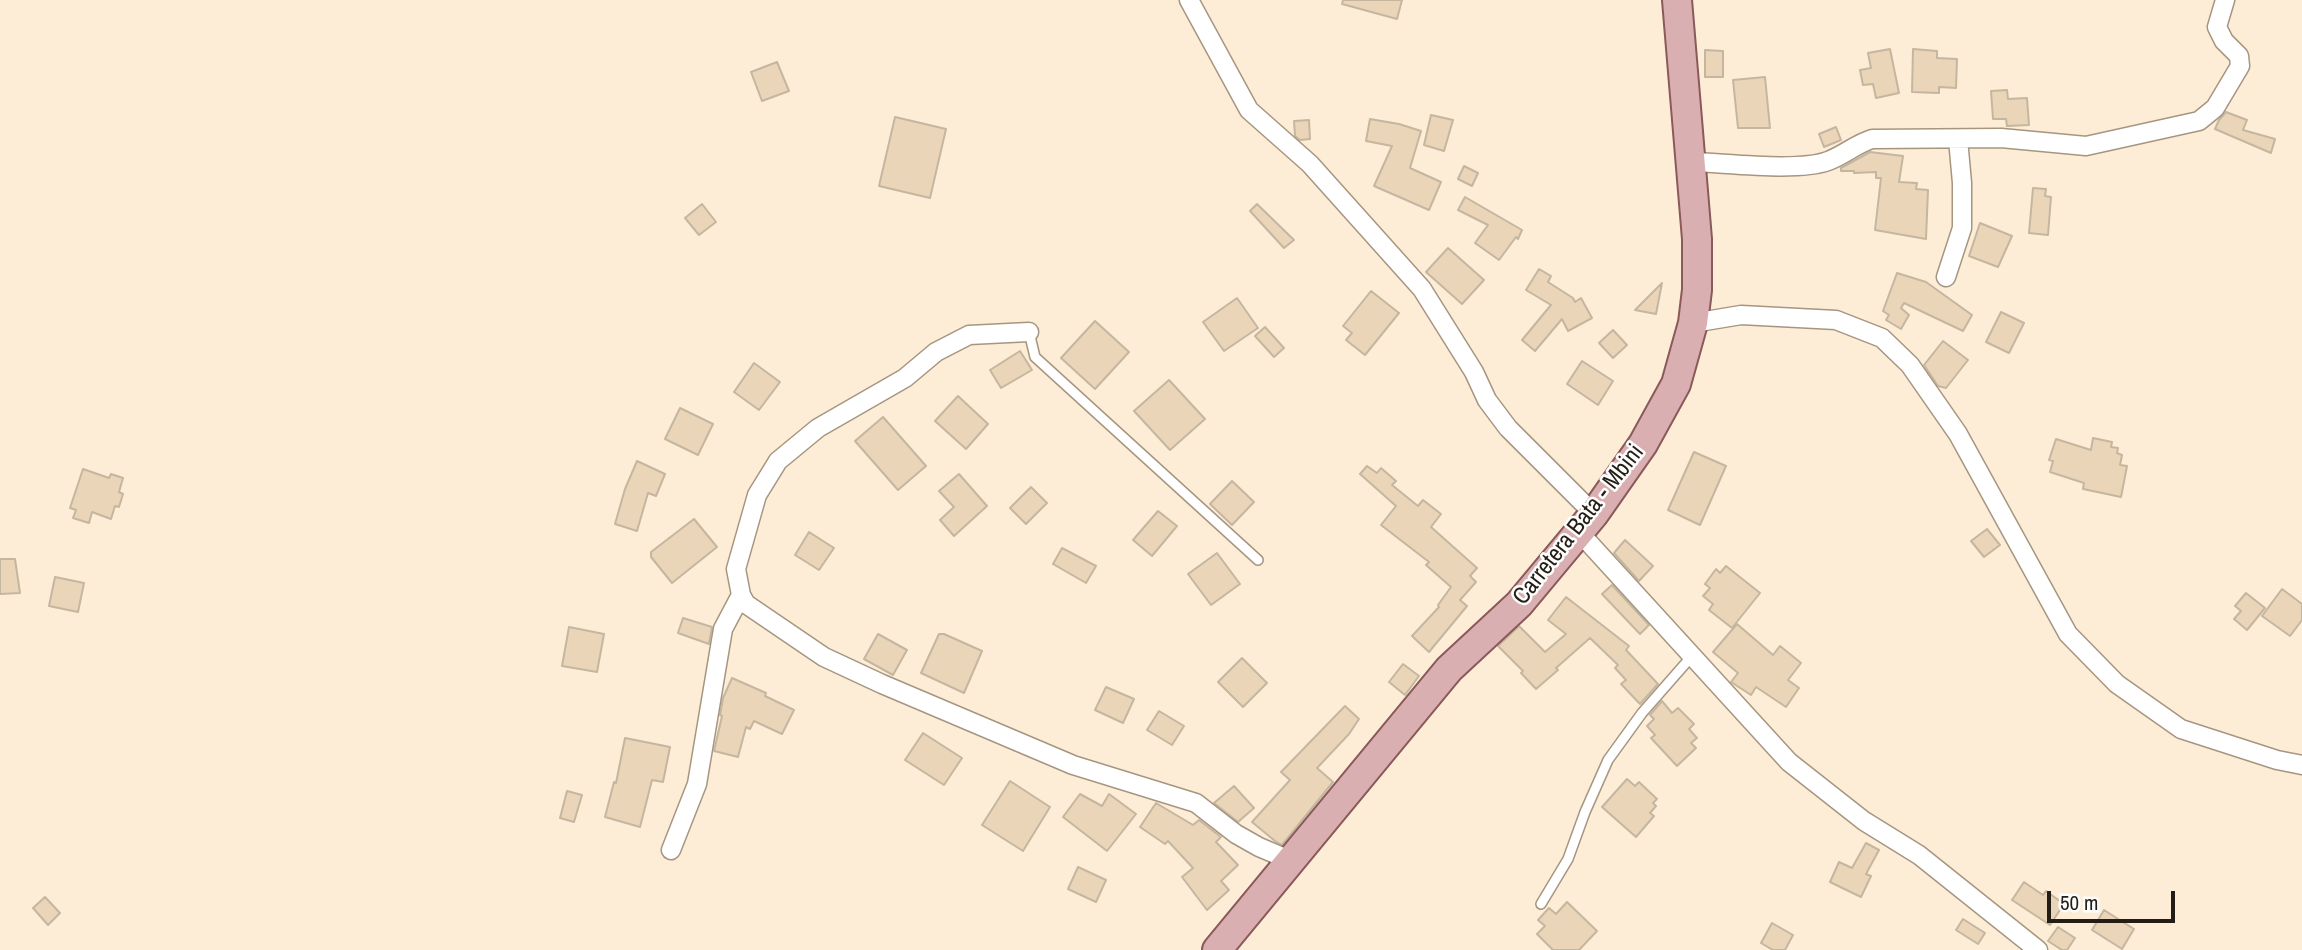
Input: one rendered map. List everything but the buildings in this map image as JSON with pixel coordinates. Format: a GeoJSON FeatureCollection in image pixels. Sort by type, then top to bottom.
{"type":"FeatureCollection","features":[{"type":"Feature","properties":{"kind":"main road","name":"Carretera Bata - Mbini"},"geometry":{"type":"LineString","coordinates":[[1217,950],[1449,669],[1518,604],[1586,523],[1622,478],[1676,384],[1693,323],[1697,239],[1677,0]]}},
{"type":"Feature","properties":{"kind":"street"},"geometry":{"type":"LineString","coordinates":[[1189,0],[1248,110],[1310,164],[1422,289],[1474,372],[1487,400],[1692,656],[1789,762],[1864,821],[1919,855],[2038,950]]}},
{"type":"Feature","properties":{"kind":"street"},"geometry":{"type":"LineString","coordinates":[[1692,162],[1807,166],[1828,161],[1860,142],[1872,139],[2001,138],[2086,146],[2199,121],[2215,108],[2240,66],[2239,56],[2224,41],[2217,27],[2225,0]]}},
{"type":"Feature","properties":{"kind":"street"},"geometry":{"type":"LineString","coordinates":[[1946,277],[1962,228],[1958,139]]}},
{"type":"Feature","properties":{"kind":"street"},"geometry":{"type":"LineString","coordinates":[[1693,323],[1741,315],[1836,320],[1882,338],[1910,365],[1958,434],[2068,634],[2117,684],[2181,729],[2277,760],[2302,765]]}},
{"type":"Feature","properties":{"kind":"street"},"geometry":{"type":"LineString","coordinates":[[1028,332],[969,335],[936,352],[895,385],[818,428],[778,461],[757,495],[736,569],[741,595],[752,610],[824,657],[1073,765],[1196,803],[1236,834],[1292,861]]}},
{"type":"Feature","properties":{"kind":"street"},"geometry":{"type":"LineString","coordinates":[[671,850],[697,783],[723,629],[741,595]]}},
{"type":"Feature","properties":{"kind":"lane"},"geometry":{"type":"LineString","coordinates":[[1028,332],[1035,357],[1258,560]]}},
{"type":"Feature","properties":{"kind":"lane"},"geometry":{"type":"LineString","coordinates":[[1541,904],[1568,859],[1608,760],[1642,712],[1692,656]]}}]}
